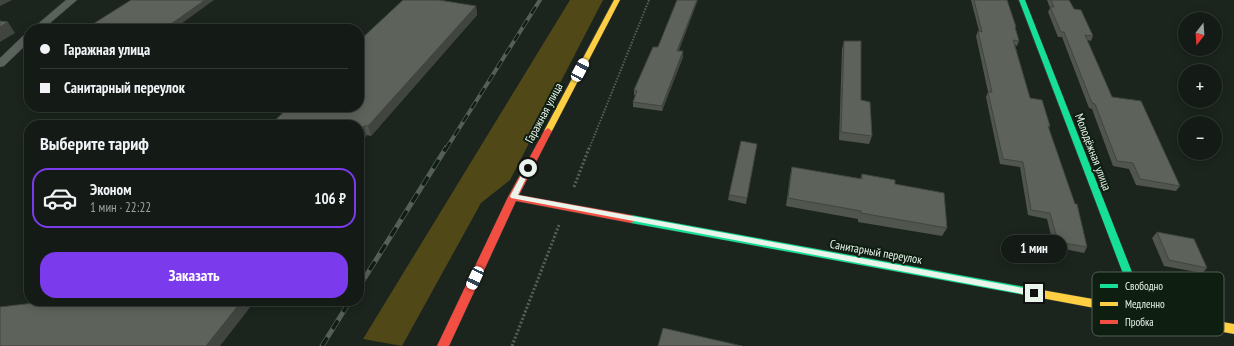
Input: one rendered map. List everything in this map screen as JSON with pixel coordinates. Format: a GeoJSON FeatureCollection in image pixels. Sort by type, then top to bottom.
{"type":"FeatureCollection","features":[{"type":"Feature","properties":{"kind":"street","name":"Гаражная улица"},"geometry":{"type":"LineString","coordinates":[[443,346],[513,196],[617,0]]}},
{"type":"Feature","properties":{"kind":"street","name":"Молодёжная улица"},"geometry":{"type":"LineString","coordinates":[[1022,0],[1127,272]]}},
{"type":"Feature","properties":{"kind":"street","name":"Санитарный переулок"},"geometry":{"type":"LineString","coordinates":[[513,196],[1092,304]]}},
{"type":"Feature","properties":{"kind":"street","name":"Санитарный переулок"},"geometry":{"type":"LineString","coordinates":[[1224,327],[1234,329]]}},
{"type":"Feature","properties":{"kind":"lane"},"geometry":{"type":"LineString","coordinates":[[42,24],[72,0]]}},
{"type":"Feature","properties":{"kind":"lane"},"geometry":{"type":"LineString","coordinates":[[0,64],[24,41]]}},
{"type":"Feature","properties":{"kind":"path"},"geometry":{"type":"LineString","coordinates":[[512,346],[649,0]]}},
{"type":"Feature","properties":{"kind":"shaded area"},"geometry":{"type":"Polygon","coordinates":[[[570,0],[603,0],[510,180],[481,203],[402,346],[363,339],[570,0]]]}},
{"type":"Feature","properties":{"kind":"building"},"geometry":{"type":"Polygon","coordinates":[[[131,0],[205,0],[171,24],[93,24],[131,0]]]}},
{"type":"Feature","properties":{"kind":"building"},"geometry":{"type":"Polygon","coordinates":[[[403,0],[439,0],[476,6],[368,126],[364,126],[364,120],[275,120],[284,112],[364,112],[364,36],[403,0]]]}},
{"type":"Feature","properties":{"kind":"building"},"geometry":{"type":"Polygon","coordinates":[[[677,0],[697,0],[677,51],[683,51],[662,106],[633,102],[637,91],[634,90],[653,47],[658,47],[677,0]]]}},
{"type":"Feature","properties":{"kind":"building"},"geometry":{"type":"Polygon","coordinates":[[[974,0],[1007,0],[1019,41],[1013,40],[1030,98],[1042,100],[1050,126],[1048,126],[1075,204],[1077,204],[1087,247],[1058,242],[1050,213],[1031,210],[1023,162],[1003,159],[988,92],[992,92],[978,31],[982,32],[974,0]]]}},
{"type":"Feature","properties":{"kind":"building"},"geometry":{"type":"Polygon","coordinates":[[[1051,0],[1069,0],[1074,9],[1081,10],[1093,36],[1085,35],[1112,97],[1141,101],[1180,186],[1140,179],[1133,163],[1117,161],[1095,104],[1092,103],[1064,32],[1061,32],[1050,7],[1054,7],[1051,0]]]}},
{"type":"Feature","properties":{"kind":"building"},"geometry":{"type":"Polygon","coordinates":[[[0,21],[8,22],[0,27],[0,21]]]}},
{"type":"Feature","properties":{"kind":"building"},"geometry":{"type":"Polygon","coordinates":[[[844,41],[861,41],[861,100],[870,102],[872,136],[841,132],[844,41]]]}},
{"type":"Feature","properties":{"kind":"building"},"geometry":{"type":"Polygon","coordinates":[[[741,141],[757,144],[747,198],[729,195],[741,141]]]}},
{"type":"Feature","properties":{"kind":"building"},"geometry":{"type":"Polygon","coordinates":[[[792,167],[862,179],[862,174],[895,180],[895,184],[944,193],[947,228],[861,213],[861,211],[788,198],[792,167]]]}},
{"type":"Feature","properties":{"kind":"building"},"geometry":{"type":"Polygon","coordinates":[[[1157,232],[1194,239],[1207,268],[1169,260],[1157,232]]]}},
{"type":"Feature","properties":{"kind":"building"},"geometry":{"type":"Polygon","coordinates":[[[24,304],[24,306],[238,306],[206,346],[0,346],[0,307],[24,304]]]}},
{"type":"Feature","properties":{"kind":"building"},"geometry":{"type":"Polygon","coordinates":[[[663,328],[742,346],[658,346],[663,328]]]}},
{"type":"Feature","properties":{"kind":"railway"},"geometry":{"type":"LineString","coordinates":[[446,149],[540,0]]}},
{"type":"Feature","properties":{"kind":"railway"},"geometry":{"type":"LineString","coordinates":[[364,279],[446,148]]}},
{"type":"Feature","properties":{"kind":"railway"},"geometry":{"type":"LineString","coordinates":[[322,346],[347,306]]}},
{"type":"Feature","properties":{"kind":"traffic: fast"},"geometry":{"type":"LineString","coordinates":[[1022,0],[1127,272]]}},
{"type":"Feature","properties":{"kind":"traffic: fast"},"geometry":{"type":"LineString","coordinates":[[631,219],[1025,291]]}},
{"type":"Feature","properties":{"kind":"traffic: slow"},"geometry":{"type":"LineString","coordinates":[[548,131],[617,0]]}},
{"type":"Feature","properties":{"kind":"traffic: slow"},"geometry":{"type":"LineString","coordinates":[[1025,291],[1092,303]]}},
{"type":"Feature","properties":{"kind":"traffic: slow"},"geometry":{"type":"LineString","coordinates":[[1224,327],[1234,329]]}},
{"type":"Feature","properties":{"kind":"traffic: jam"},"geometry":{"type":"LineString","coordinates":[[443,346],[513,197],[548,131]]}},
{"type":"Feature","properties":{"kind":"traffic: jam"},"geometry":{"type":"LineString","coordinates":[[513,197],[631,219]]}},
{"type":"Feature","properties":{"kind":"route"},"geometry":{"type":"LineString","coordinates":[[528,168],[513,196],[581,210],[1034,293]]}}]}
